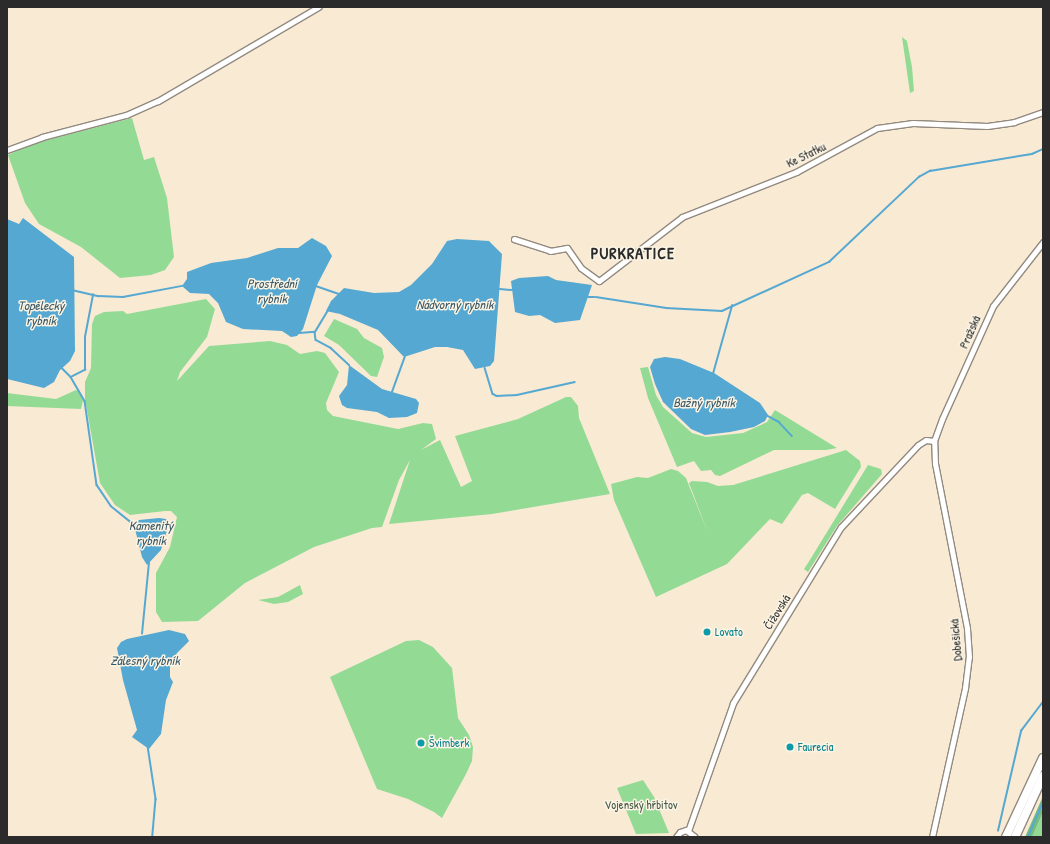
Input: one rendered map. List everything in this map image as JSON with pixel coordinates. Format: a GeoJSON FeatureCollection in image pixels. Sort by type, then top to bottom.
{"type":"FeatureCollection","features":[{"type":"Feature","properties":{"kind":"highway"},"geometry":{"type":"LineString","coordinates":[[1006,837],[1043,758]]}},
{"type":"Feature","properties":{"kind":"highway"},"geometry":{"type":"LineString","coordinates":[[1015,837],[1043,776]]}},
{"type":"Feature","properties":{"kind":"street"},"geometry":{"type":"LineString","coordinates":[[7,150],[42,137],[126,115],[158,101],[318,7]]}},
{"type":"Feature","properties":{"kind":"street","name":"Ke Statku"},"geometry":{"type":"LineString","coordinates":[[514,238],[550,251],[567,248],[581,268],[599,281],[682,217],[796,172],[877,128],[913,123],[987,126],[1014,122],[1043,112]]}},
{"type":"Feature","properties":{"kind":"street","name":"Pražská"},"geometry":{"type":"LineString","coordinates":[[934,441],[942,419],[993,306],[1043,242]]}},
{"type":"Feature","properties":{"kind":"street","name":"Čížovská"},"geometry":{"type":"LineString","coordinates":[[688,831],[733,703],[841,527],[918,445],[926,440],[934,441]]}},
{"type":"Feature","properties":{"kind":"street","name":"Dobešická"},"geometry":{"type":"LineString","coordinates":[[932,837],[965,688],[969,657],[967,628],[935,464],[934,441]]}},
{"type":"Feature","properties":{"kind":"street"},"geometry":{"type":"LineString","coordinates":[[676,837],[680,832],[688,831],[695,837]]}},
{"type":"Feature","properties":{"kind":"green space"},"geometry":{"type":"Polygon","coordinates":[[[902,37],[907,41],[912,67],[914,91],[910,93],[902,37]]]}},
{"type":"Feature","properties":{"kind":"green space"},"geometry":{"type":"Polygon","coordinates":[[[132,118],[144,160],[154,157],[167,198],[174,257],[165,270],[151,275],[120,278],[81,247],[39,224],[25,203],[8,155],[32,144],[132,118]]]}},
{"type":"Feature","properties":{"kind":"green space"},"geometry":{"type":"Polygon","coordinates":[[[206,299],[215,309],[207,337],[180,372],[177,381],[209,346],[270,341],[287,345],[300,354],[317,351],[325,353],[339,372],[326,403],[327,410],[333,416],[398,429],[423,423],[432,424],[436,439],[421,450],[440,440],[461,487],[472,481],[455,436],[518,419],[566,397],[571,397],[578,406],[579,418],[610,494],[492,514],[389,524],[410,460],[399,480],[382,527],[372,528],[314,547],[245,583],[198,621],[162,622],[156,612],[156,573],[170,547],[177,517],[171,511],[130,515],[115,505],[100,483],[85,399],[85,382],[91,368],[92,324],[95,316],[104,312],[123,311],[127,314],[206,299]]]}},
{"type":"Feature","properties":{"kind":"green space"},"geometry":{"type":"Polygon","coordinates":[[[334,319],[357,329],[364,338],[382,348],[384,357],[377,377],[371,376],[339,345],[324,336],[334,319]]]}},
{"type":"Feature","properties":{"kind":"green space"},"geometry":{"type":"Polygon","coordinates":[[[648,367],[656,395],[663,407],[692,433],[706,437],[743,433],[767,422],[775,410],[837,448],[826,450],[774,450],[720,476],[715,475],[711,470],[701,471],[694,461],[677,467],[648,398],[640,368],[648,367]]]}},
{"type":"Feature","properties":{"kind":"green space"},"geometry":{"type":"Polygon","coordinates":[[[76,390],[79,391],[83,400],[81,409],[7,406],[7,393],[56,399],[76,390]]]}},
{"type":"Feature","properties":{"kind":"green space"},"geometry":{"type":"Polygon","coordinates":[[[846,450],[860,461],[861,467],[835,509],[808,493],[802,495],[782,524],[770,519],[727,564],[656,597],[614,500],[611,484],[637,477],[648,478],[671,469],[678,471],[686,478],[708,533],[689,483],[692,481],[707,482],[718,486],[733,485],[846,450]]]}},
{"type":"Feature","properties":{"kind":"green space"},"geometry":{"type":"Polygon","coordinates":[[[868,465],[881,469],[882,474],[837,526],[808,572],[804,569],[868,465]]]}},
{"type":"Feature","properties":{"kind":"green space"},"geometry":{"type":"Polygon","coordinates":[[[300,585],[303,594],[288,602],[274,604],[258,600],[278,597],[300,585]]]}},
{"type":"Feature","properties":{"kind":"green space"},"geometry":{"type":"Polygon","coordinates":[[[419,640],[433,647],[452,668],[458,718],[469,735],[473,747],[472,761],[442,818],[434,812],[408,799],[377,789],[330,677],[406,641],[419,640]]]}},
{"type":"Feature","properties":{"kind":"green space","name":"Vojenský hřbitov"},"geometry":{"type":"Polygon","coordinates":[[[643,780],[654,797],[669,833],[636,834],[617,788],[643,780]]]}},
{"type":"Feature","properties":{"kind":"green space"},"geometry":{"type":"Polygon","coordinates":[[[1043,796],[1043,812],[1032,837],[1025,837],[1043,796]]]}},
{"type":"Feature","properties":{"kind":"green space"},"geometry":{"type":"Polygon","coordinates":[[[1043,812],[1043,837],[1032,837],[1043,812]]]}},
{"type":"Feature","properties":{"kind":"water","name":"Topělecký rybník"},"geometry":{"type":"Polygon","coordinates":[[[23,218],[74,257],[75,351],[70,361],[60,370],[54,382],[44,388],[7,379],[7,219],[19,224],[23,218]]]}},
{"type":"Feature","properties":{"kind":"water","name":"Prostřední rybník"},"geometry":{"type":"Polygon","coordinates":[[[312,238],[326,246],[332,256],[317,285],[303,329],[297,336],[291,337],[282,331],[243,329],[226,322],[218,303],[209,294],[190,293],[182,286],[187,279],[187,272],[211,263],[247,258],[278,248],[298,248],[312,238]]]}},
{"type":"Feature","properties":{"kind":"water","name":"Nádvorný rybník"},"geometry":{"type":"Polygon","coordinates":[[[457,239],[489,241],[502,254],[494,361],[490,366],[475,369],[463,350],[447,347],[435,347],[404,357],[378,330],[340,314],[326,311],[331,301],[344,288],[374,293],[399,292],[411,285],[432,264],[447,241],[457,239]]]}},
{"type":"Feature","properties":{"kind":"water"},"geometry":{"type":"Polygon","coordinates":[[[548,276],[556,280],[592,285],[580,320],[555,323],[540,315],[529,316],[515,312],[511,281],[519,278],[548,276]]]}},
{"type":"Feature","properties":{"kind":"water","name":"Bažný rybník"},"geometry":{"type":"Polygon","coordinates":[[[665,357],[680,359],[714,373],[760,403],[768,415],[765,421],[754,427],[705,435],[691,429],[663,402],[655,384],[650,367],[654,359],[665,357]]]}},
{"type":"Feature","properties":{"kind":"water"},"geometry":{"type":"Polygon","coordinates":[[[349,365],[382,389],[416,399],[419,403],[417,413],[407,417],[389,418],[377,412],[347,408],[342,405],[339,396],[347,385],[349,365]]]}},
{"type":"Feature","properties":{"kind":"water","name":"Kamenitý rybník"},"geometry":{"type":"Polygon","coordinates":[[[159,518],[166,519],[169,524],[161,550],[147,565],[142,557],[134,525],[139,520],[159,518]]]}},
{"type":"Feature","properties":{"kind":"water","name":"Zálesný rybník"},"geometry":{"type":"Polygon","coordinates":[[[169,630],[185,634],[189,641],[177,653],[170,667],[170,677],[173,682],[166,700],[161,734],[149,749],[132,737],[137,730],[123,680],[117,648],[121,642],[127,639],[169,630]]]}},
{"type":"Feature","properties":{"kind":"waterway"},"geometry":{"type":"LineString","coordinates":[[596,297],[666,308],[722,311],[829,262],[919,177],[930,171],[1032,154],[1043,149]]}},
{"type":"Feature","properties":{"kind":"waterway"},"geometry":{"type":"LineString","coordinates":[[72,290],[98,296],[123,297],[182,286]]}},
{"type":"Feature","properties":{"kind":"waterway"},"geometry":{"type":"LineString","coordinates":[[316,286],[339,294]]}},
{"type":"Feature","properties":{"kind":"waterway"},"geometry":{"type":"LineString","coordinates":[[500,289],[512,290]]}},
{"type":"Feature","properties":{"kind":"waterway"},"geometry":{"type":"LineString","coordinates":[[61,367],[71,377],[85,370],[85,337],[93,295]]}},
{"type":"Feature","properties":{"kind":"waterway"},"geometry":{"type":"LineString","coordinates":[[587,297],[594,297]]}},
{"type":"Feature","properties":{"kind":"waterway"},"geometry":{"type":"LineString","coordinates":[[713,374],[732,306]]}},
{"type":"Feature","properties":{"kind":"waterway"},"geometry":{"type":"LineString","coordinates":[[299,333],[315,332],[328,310]]}},
{"type":"Feature","properties":{"kind":"waterway"},"geometry":{"type":"LineString","coordinates":[[315,332],[316,340],[331,348],[349,365]]}},
{"type":"Feature","properties":{"kind":"waterway"},"geometry":{"type":"LineString","coordinates":[[392,392],[405,357]]}},
{"type":"Feature","properties":{"kind":"waterway"},"geometry":{"type":"LineString","coordinates":[[485,368],[493,394],[497,396],[517,395],[575,382]]}},
{"type":"Feature","properties":{"kind":"waterway"},"geometry":{"type":"LineString","coordinates":[[71,377],[85,401],[97,485],[111,506],[136,526]]}},
{"type":"Feature","properties":{"kind":"waterway"},"geometry":{"type":"LineString","coordinates":[[766,415],[779,422],[792,436]]}},
{"type":"Feature","properties":{"kind":"waterway"},"geometry":{"type":"LineString","coordinates":[[142,634],[149,563]]}},
{"type":"Feature","properties":{"kind":"waterway"},"geometry":{"type":"LineString","coordinates":[[998,831],[1021,731],[1043,702]]}},
{"type":"Feature","properties":{"kind":"waterway"},"geometry":{"type":"LineString","coordinates":[[148,746],[156,799],[153,837]]}},
{"type":"Feature","properties":{"kind":"waterway"},"geometry":{"type":"LineString","coordinates":[[1028,837],[1043,802]]}},
{"type":"Feature","properties":{"kind":"place","name":"Lovato"},"geometry":{"type":"Point","coordinates":[707,632]}},
{"type":"Feature","properties":{"kind":"place","name":"Švimberk"},"geometry":{"type":"Point","coordinates":[421,743]}},
{"type":"Feature","properties":{"kind":"place","name":"Faurecia"},"geometry":{"type":"Point","coordinates":[790,747]}},
{"type":"Feature","properties":{"kind":"district","name":"PURKRATICE"},"geometry":{"type":"Point","coordinates":[633,253]}}]}
